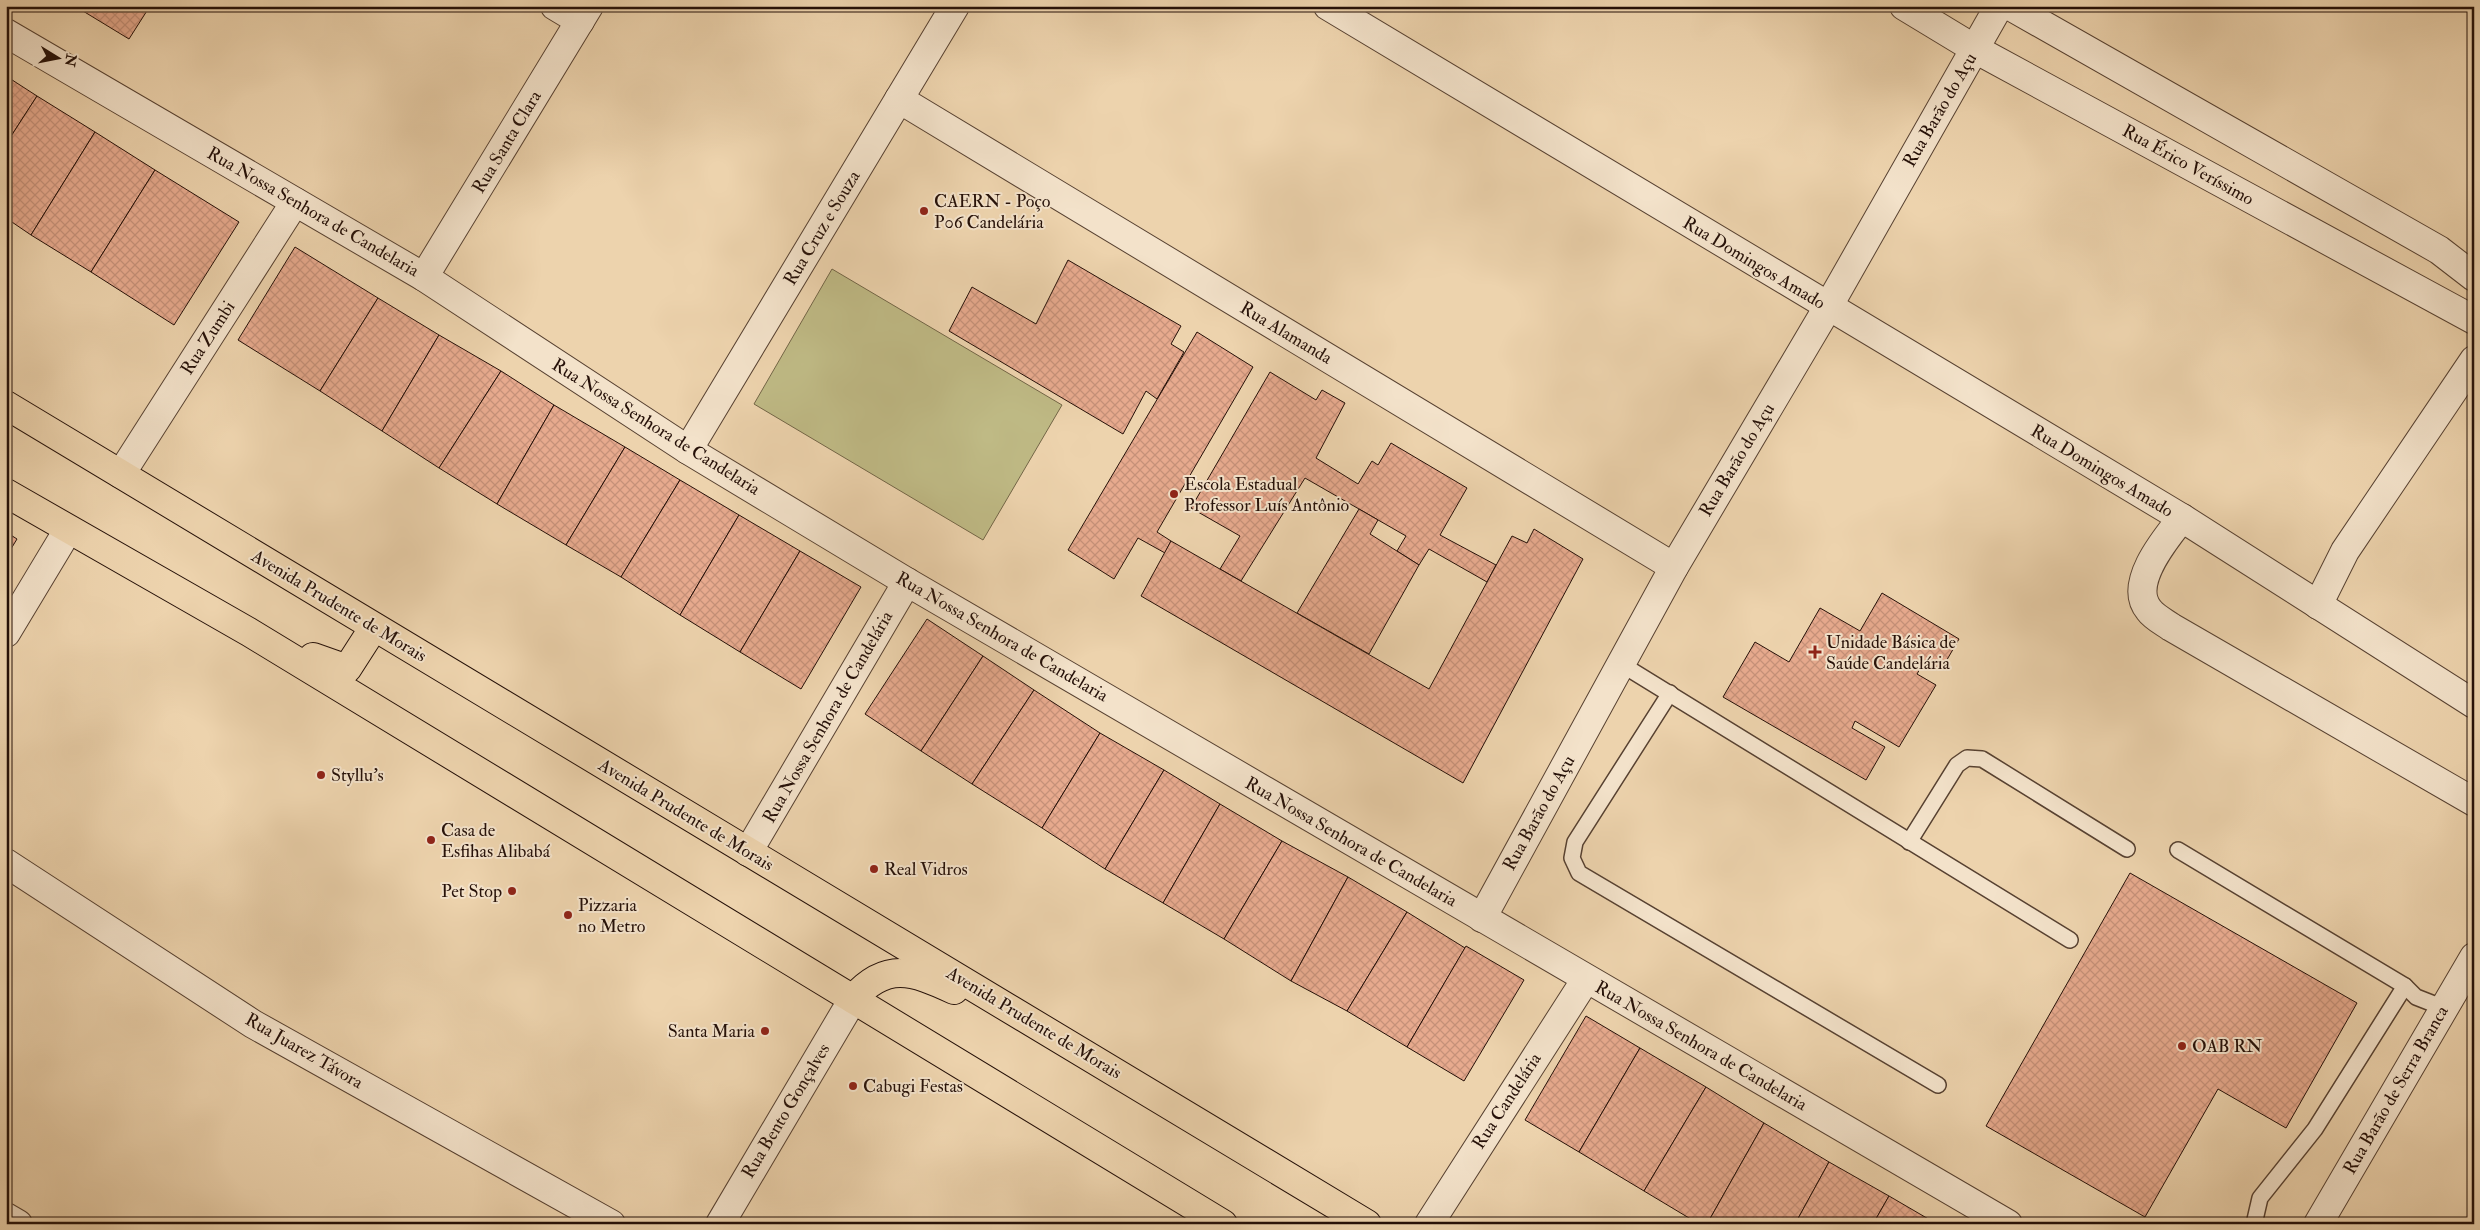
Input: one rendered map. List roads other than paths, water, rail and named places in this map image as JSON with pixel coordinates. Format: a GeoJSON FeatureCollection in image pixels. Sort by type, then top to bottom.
{"type":"FeatureCollection","features":[{"type":"Feature","properties":{"kind":"main road","name":"Avenida Prudente de Morais"},"geometry":{"type":"LineString","coordinates":[[6,405],[1367,1224]]}},
{"type":"Feature","properties":{"kind":"main road"},"geometry":{"type":"LineString","coordinates":[[6,493],[249,632],[1223,1224]]}},
{"type":"Feature","properties":{"kind":"main road"},"geometry":{"type":"LineString","coordinates":[[249,632],[344,669],[350,666],[374,627]]}},
{"type":"Feature","properties":{"kind":"main road"},"geometry":{"type":"LineString","coordinates":[[853,999],[869,982],[883,975],[907,974],[929,979],[1079,1051]]}},
{"type":"Feature","properties":{"kind":"street"},"geometry":{"type":"LineString","coordinates":[[555,6],[584,14]]}},
{"type":"Feature","properties":{"kind":"street","name":"Rua Cruz e Souza"},"geometry":{"type":"LineString","coordinates":[[688,450],[955,6]]}},
{"type":"Feature","properties":{"kind":"street","name":"Rua Domingos Amado"},"geometry":{"type":"LineString","coordinates":[[1328,6],[2182,518],[2474,704]]}},
{"type":"Feature","properties":{"kind":"street","name":"Rua Érico Veríssimo"},"geometry":{"type":"LineString","coordinates":[[1904,6],[1975,49],[2474,320]]}},
{"type":"Feature","properties":{"kind":"street","name":"Rua Barão do Açu"},"geometry":{"type":"LineString","coordinates":[[1482,918],[1674,567],[1828,307],[1999,6]]}},
{"type":"Feature","properties":{"kind":"street"},"geometry":{"type":"LineString","coordinates":[[2010,6],[2439,250],[2474,278]]}},
{"type":"Feature","properties":{"kind":"street","name":"Rua Santa Clara"},"geometry":{"type":"LineString","coordinates":[[424,277],[584,14]]}},
{"type":"Feature","properties":{"kind":"street","name":"Rua Nossa Senhora de Candelaria"},"geometry":{"type":"LineString","coordinates":[[6,33],[424,277],[688,450],[907,582],[2008,1224]]}},
{"type":"Feature","properties":{"kind":"street","name":"Rua Alamanda"},"geometry":{"type":"LineString","coordinates":[[899,99],[1674,567]]}},
{"type":"Feature","properties":{"kind":"street","name":"Rua Zumbi"},"geometry":{"type":"LineString","coordinates":[[121,474],[295,202]]}},
{"type":"Feature","properties":{"kind":"street"},"geometry":{"type":"LineString","coordinates":[[2318,605],[2345,551],[2474,360]]}},
{"type":"Feature","properties":{"kind":"street","name":"Rua Domingos Amado"},"geometry":{"type":"LineString","coordinates":[[2182,518],[2149,564],[2143,588],[2145,604],[2149,611],[2170,627],[2474,802]]}},
{"type":"Feature","properties":{"kind":"street"},"geometry":{"type":"LineString","coordinates":[[6,633],[68,530]]}},
{"type":"Feature","properties":{"kind":"street","name":"Rua Nossa Senhora de Candelária"},"geometry":{"type":"LineString","coordinates":[[748,852],[907,582]]}},
{"type":"Feature","properties":{"kind":"street","name":"Rua Juarez Távora"},"geometry":{"type":"LineString","coordinates":[[6,863],[253,1024],[611,1224]]}},
{"type":"Feature","properties":{"kind":"street","name":"Rua Barão de Serra Branca"},"geometry":{"type":"LineString","coordinates":[[2318,1224],[2474,957]]}},
{"type":"Feature","properties":{"kind":"street","name":"Rua Candelária"},"geometry":{"type":"LineString","coordinates":[[1429,1224],[1586,978]]}},
{"type":"Feature","properties":{"kind":"street","name":"Rua Bento Gonçalves"},"geometry":{"type":"LineString","coordinates":[[720,1224],[853,999]]}},
{"type":"Feature","properties":{"kind":"street"},"geometry":{"type":"LineString","coordinates":[[6,1217],[18,1224]]}},
{"type":"Feature","properties":{"kind":"lane"},"geometry":{"type":"LineString","coordinates":[[1621,664],[2070,940]]}},
{"type":"Feature","properties":{"kind":"lane"},"geometry":{"type":"LineString","coordinates":[[1670,693],[1575,842],[1572,858],[1579,873],[1938,1085]]}},
{"type":"Feature","properties":{"kind":"lane"},"geometry":{"type":"LineString","coordinates":[[1909,842],[1957,765],[1966,758],[1982,759],[2127,849]]}},
{"type":"Feature","properties":{"kind":"lane"},"geometry":{"type":"LineString","coordinates":[[2178,850],[2405,986],[2416,997],[2444,1008]]}},
{"type":"Feature","properties":{"kind":"lane"},"geometry":{"type":"LineString","coordinates":[[2254,1224],[2260,1198],[2315,1130],[2405,986]]}},
{"type":"Feature","properties":{"kind":"place","name":"CAERN - Poço P06 Candelária"},"geometry":{"type":"Point","coordinates":[924,211]}},
{"type":"Feature","properties":{"kind":"place","name":"Escola Estadual Professor Luís Antônio"},"geometry":{"type":"Point","coordinates":[1174,494]}},
{"type":"Feature","properties":{"kind":"place","name":"Unidade Básica de Saúde Candelária"},"geometry":{"type":"Point","coordinates":[1815,652]}},
{"type":"Feature","properties":{"kind":"place","name":"Styllu's"},"geometry":{"type":"Point","coordinates":[321,775]}},
{"type":"Feature","properties":{"kind":"place","name":"Casa de Esfihas Alibabá"},"geometry":{"type":"Point","coordinates":[431,840]}},
{"type":"Feature","properties":{"kind":"place","name":"Real Vidros"},"geometry":{"type":"Point","coordinates":[874,869]}},
{"type":"Feature","properties":{"kind":"place","name":"Pet Stop"},"geometry":{"type":"Point","coordinates":[512,891]}},
{"type":"Feature","properties":{"kind":"place","name":"Pizzaria no Metro"},"geometry":{"type":"Point","coordinates":[568,915]}},
{"type":"Feature","properties":{"kind":"place","name":"Santa Maria"},"geometry":{"type":"Point","coordinates":[765,1031]}},
{"type":"Feature","properties":{"kind":"place","name":"OAB RN"},"geometry":{"type":"Point","coordinates":[2182,1046]}},
{"type":"Feature","properties":{"kind":"place","name":"Cabugi Festas"},"geometry":{"type":"Point","coordinates":[853,1086]}}]}
